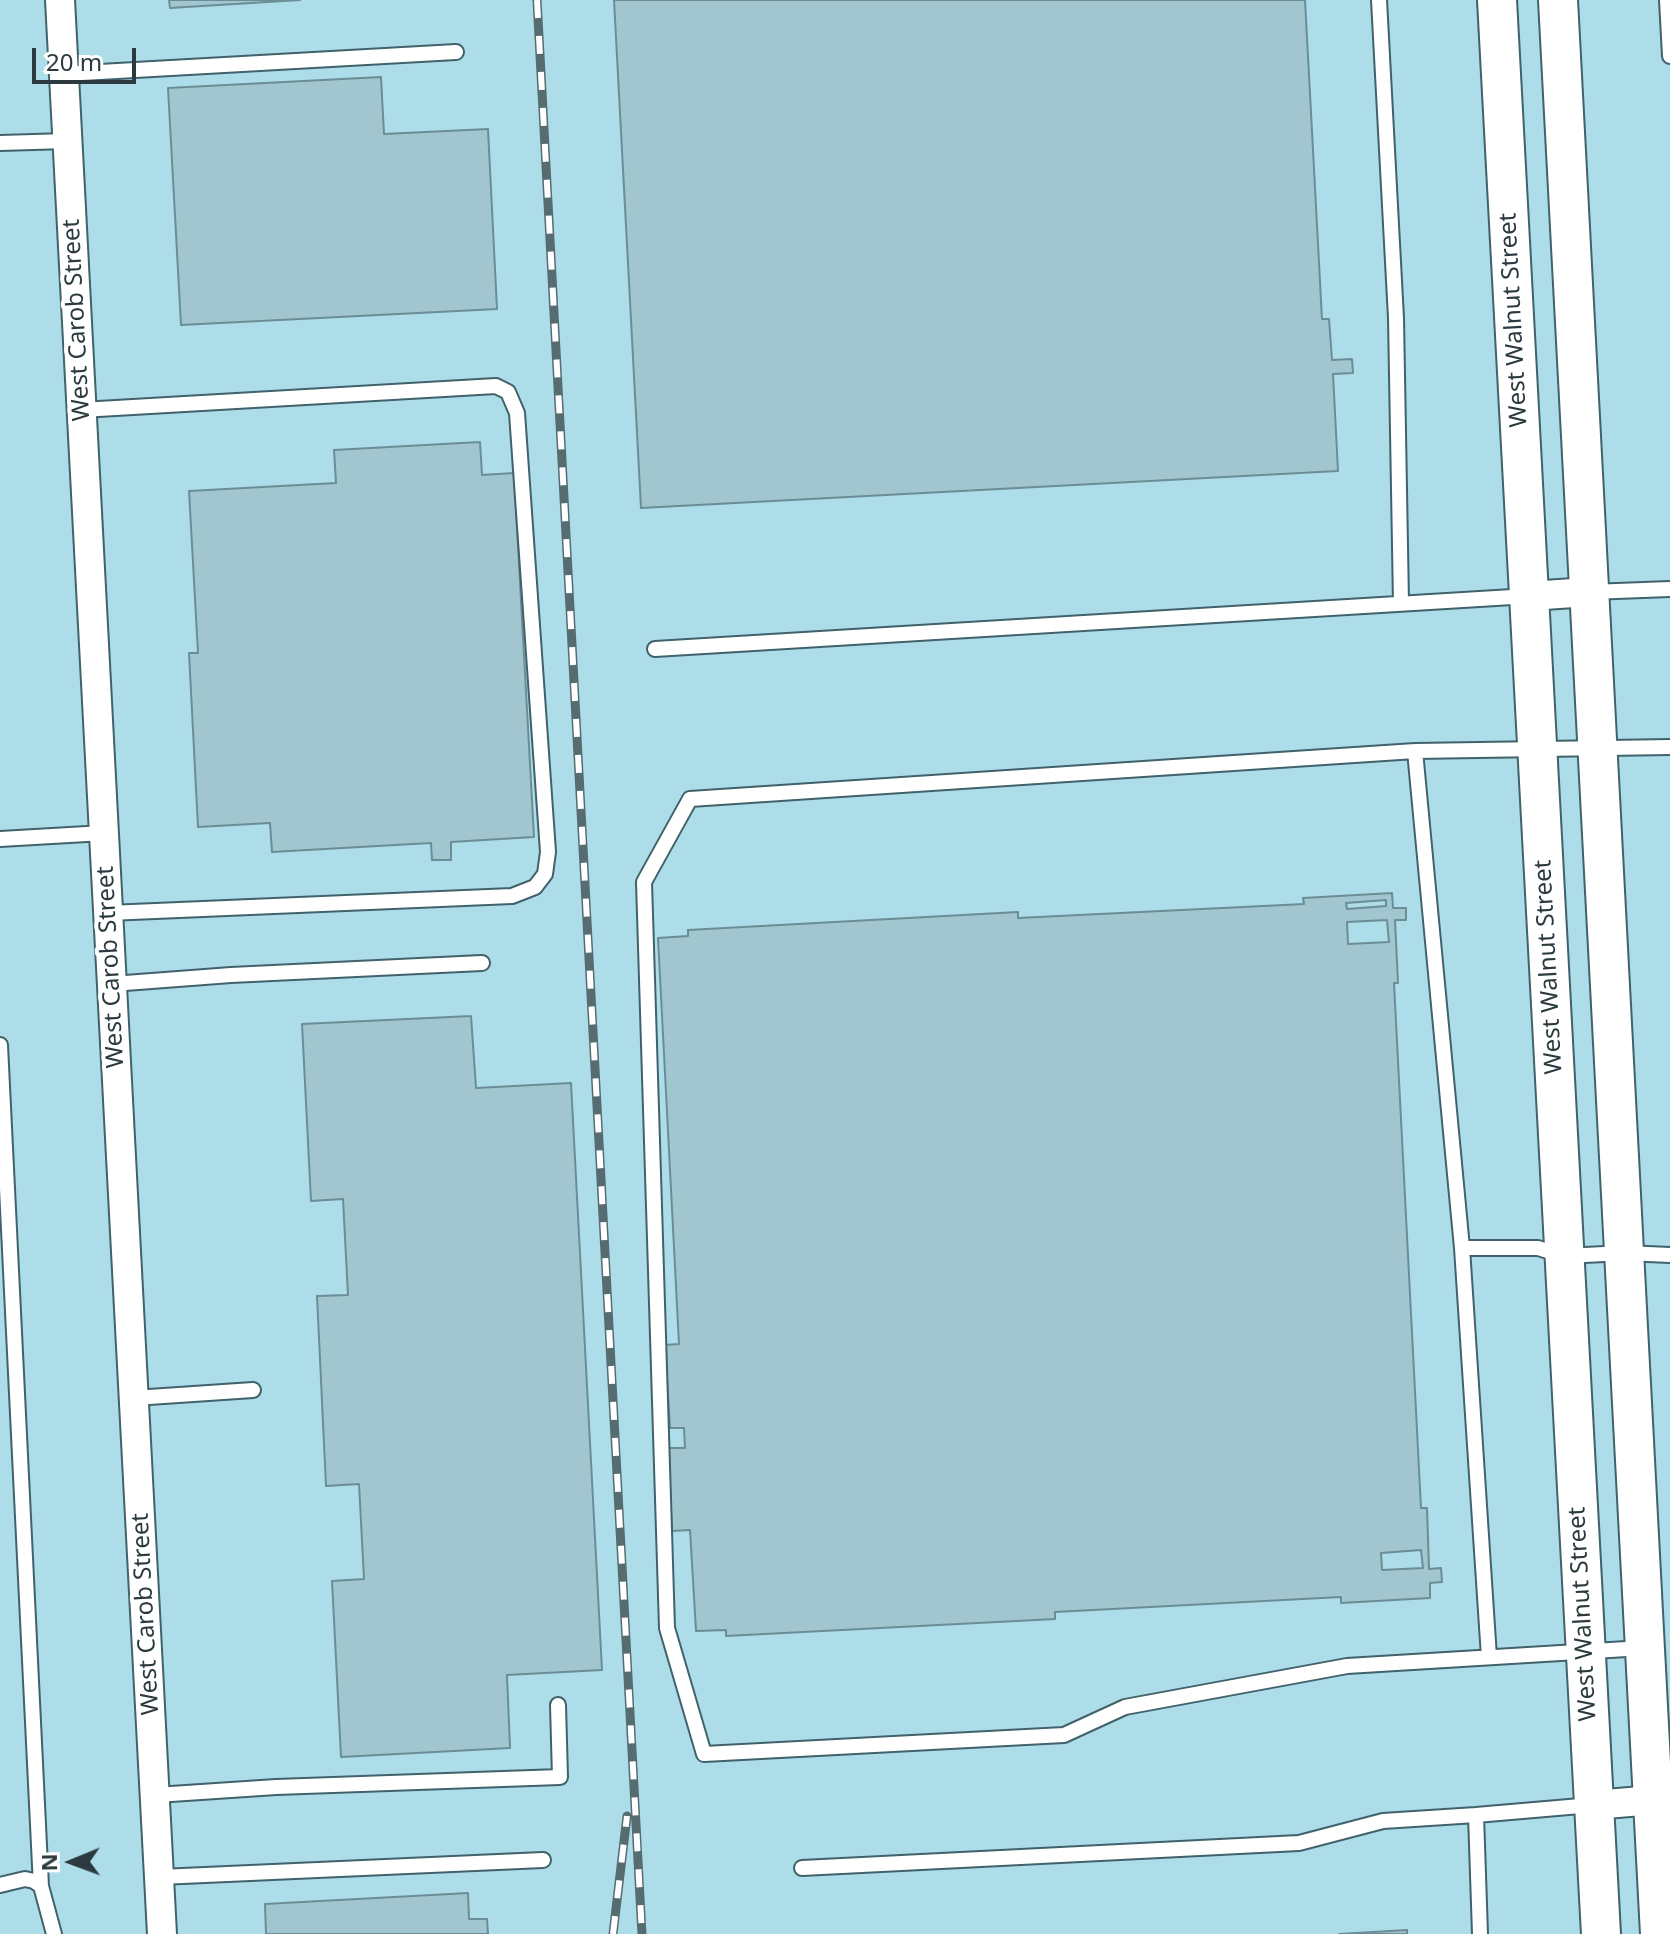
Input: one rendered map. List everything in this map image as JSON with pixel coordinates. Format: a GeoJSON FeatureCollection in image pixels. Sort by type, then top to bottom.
{"type":"FeatureCollection","features":[{"type":"Feature","properties":{"kind":"street","name":"West Carob Street"},"geometry":{"type":"LineString","coordinates":[[60,0],[162,1934]]}},
{"type":"Feature","properties":{"kind":"street","name":"West Walnut Street"},"geometry":{"type":"LineString","coordinates":[[1497,0],[1601,1934]]}},
{"type":"Feature","properties":{"kind":"street"},"geometry":{"type":"LineString","coordinates":[[1558,0],[1660,1934]]}},
{"type":"Feature","properties":{"kind":"street"},"geometry":{"type":"LineString","coordinates":[[1529,596],[1589,592]]}},
{"type":"Feature","properties":{"kind":"street"},"geometry":{"type":"LineString","coordinates":[[1594,1805],[1653,1800]]}},
{"type":"Feature","properties":{"kind":"lane"},"geometry":{"type":"LineString","coordinates":[[1379,0],[1396,318],[1401,603]]}},
{"type":"Feature","properties":{"kind":"lane"},"geometry":{"type":"LineString","coordinates":[[1667,0],[1670,56]]}},
{"type":"Feature","properties":{"kind":"lane"},"geometry":{"type":"LineString","coordinates":[[64,74],[456,52]]}},
{"type":"Feature","properties":{"kind":"lane"},"geometry":{"type":"LineString","coordinates":[[0,143],[67,141]]}},
{"type":"Feature","properties":{"kind":"lane"},"geometry":{"type":"LineString","coordinates":[[81,410],[496,386],[508,392],[517,413],[548,852],[545,874],[535,887],[512,896],[108,913]]}},
{"type":"Feature","properties":{"kind":"lane"},"geometry":{"type":"LineString","coordinates":[[1589,592],[1670,589]]}},
{"type":"Feature","properties":{"kind":"lane"},"geometry":{"type":"LineString","coordinates":[[655,649],[1529,596]]}},
{"type":"Feature","properties":{"kind":"lane"},"geometry":{"type":"LineString","coordinates":[[1645,1647],[1347,1666],[1125,1707],[1064,1735],[704,1754],[667,1628],[644,882],[690,799],[1415,751],[1670,747]]}},
{"type":"Feature","properties":{"kind":"lane"},"geometry":{"type":"LineString","coordinates":[[1415,751],[1462,1248],[1489,1657]]}},
{"type":"Feature","properties":{"kind":"lane"},"geometry":{"type":"LineString","coordinates":[[0,839],[104,833]]}},
{"type":"Feature","properties":{"kind":"lane"},"geometry":{"type":"LineString","coordinates":[[112,984],[482,963]]}},
{"type":"Feature","properties":{"kind":"lane"},"geometry":{"type":"LineString","coordinates":[[0,1045],[41,1886],[54,1934]]}},
{"type":"Feature","properties":{"kind":"lane"},"geometry":{"type":"LineString","coordinates":[[1462,1248],[1538,1248],[1564,1256],[1625,1253],[1670,1255]]}},
{"type":"Feature","properties":{"kind":"lane"},"geometry":{"type":"LineString","coordinates":[[134,1398],[253,1390]]}},
{"type":"Feature","properties":{"kind":"lane"},"geometry":{"type":"LineString","coordinates":[[156,1795],[276,1787],[560,1777],[558,1705]]}},
{"type":"Feature","properties":{"kind":"lane"},"geometry":{"type":"LineString","coordinates":[[802,1868],[1299,1843],[1383,1821],[1594,1805]]}},
{"type":"Feature","properties":{"kind":"lane"},"geometry":{"type":"LineString","coordinates":[[1476,1815],[1480,1934]]}},
{"type":"Feature","properties":{"kind":"lane"},"geometry":{"type":"LineString","coordinates":[[160,1877],[543,1860]]}},
{"type":"Feature","properties":{"kind":"lane"},"geometry":{"type":"LineString","coordinates":[[0,1885],[25,1879],[41,1886]]}},
{"type":"Feature","properties":{"kind":"shaded area"},"geometry":{"type":"Polygon","coordinates":[[[0,0],[1670,0],[1670,1934],[0,1934],[0,0]]]}},
{"type":"Feature","properties":{"kind":"building"},"geometry":{"type":"Polygon","coordinates":[[[169,0],[300,0],[170,8],[169,0]]]}},
{"type":"Feature","properties":{"kind":"building"},"geometry":{"type":"Polygon","coordinates":[[[614,0],[1305,0],[1322,319],[1329,319],[1332,360],[1352,359],[1353,373],[1333,374],[1338,471],[641,508],[614,0]]]}},
{"type":"Feature","properties":{"kind":"building"},"geometry":{"type":"Polygon","coordinates":[[[381,77],[384,134],[488,129],[497,309],[181,325],[168,88],[381,77]]]}},
{"type":"Feature","properties":{"kind":"building"},"geometry":{"type":"Polygon","coordinates":[[[480,442],[482,475],[514,473],[534,837],[451,842],[451,860],[432,860],[431,843],[272,852],[270,823],[198,827],[189,653],[198,653],[189,491],[336,483],[334,450],[480,442]]]}},
{"type":"Feature","properties":{"kind":"building"},"geometry":{"type":"Polygon","coordinates":[[[1392,893],[1393,908],[1406,908],[1406,920],[1395,920],[1398,983],[1394,983],[1421,1508],[1427,1508],[1429,1569],[1441,1568],[1442,1582],[1430,1583],[1430,1598],[1341,1603],[1341,1597],[1055,1612],[1055,1619],[726,1636],[726,1630],[696,1631],[690,1530],[672,1531],[668,1448],[685,1448],[684,1428],[670,1428],[665,1345],[679,1344],[658,938],[688,936],[688,930],[1018,912],[1018,918],[1304,904],[1303,898],[1392,893]],[[1386,900],[1346,903],[1347,909],[1386,906],[1386,900]],[[1387,920],[1347,922],[1348,944],[1389,942],[1387,920]],[[1421,1550],[1381,1553],[1382,1570],[1423,1568],[1421,1550]]]}},
{"type":"Feature","properties":{"kind":"building"},"geometry":{"type":"Polygon","coordinates":[[[471,1016],[476,1088],[571,1083],[602,1670],[507,1675],[510,1748],[341,1757],[332,1581],[364,1579],[359,1484],[326,1486],[317,1296],[348,1295],[343,1199],[311,1201],[302,1024],[471,1016]]]}},
{"type":"Feature","properties":{"kind":"building"},"geometry":{"type":"Polygon","coordinates":[[[468,1893],[469,1919],[487,1919],[488,1934],[266,1934],[265,1904],[468,1893]]]}},
{"type":"Feature","properties":{"kind":"building"},"geometry":{"type":"Polygon","coordinates":[[[1407,1930],[1407,1934],[1339,1934],[1407,1930]]]}},
{"type":"Feature","properties":{"kind":"railway"},"geometry":{"type":"LineString","coordinates":[[537,0],[642,1934]]}},
{"type":"Feature","properties":{"kind":"railway"},"geometry":{"type":"LineString","coordinates":[[613,1934],[627,1816]]}}]}
